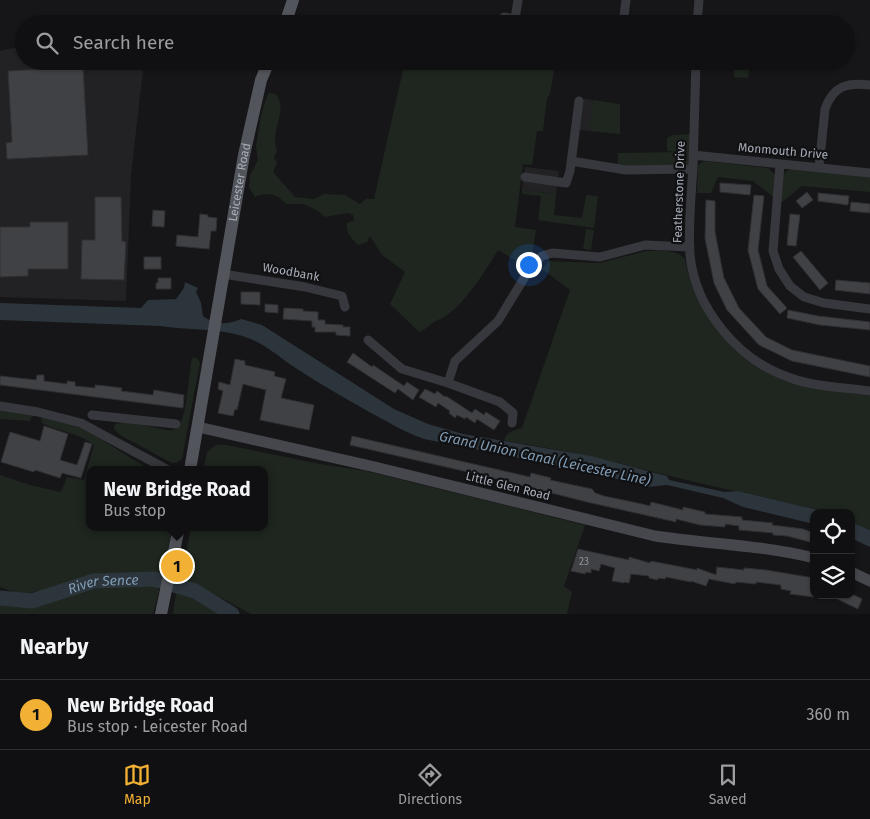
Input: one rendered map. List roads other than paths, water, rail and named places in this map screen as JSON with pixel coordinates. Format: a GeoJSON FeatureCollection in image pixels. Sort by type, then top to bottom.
{"type":"FeatureCollection","features":[{"type":"Feature","properties":{"kind":"main road"},"geometry":{"type":"LineString","coordinates":[[288,15],[293,0]]}},
{"type":"Feature","properties":{"kind":"main road","name":"Leicester Road"},"geometry":{"type":"LineString","coordinates":[[198,427],[244,155],[261,80],[265,70]]}},
{"type":"Feature","properties":{"kind":"main road"},"geometry":{"type":"LineString","coordinates":[[191,466],[198,427]]}},
{"type":"Feature","properties":{"kind":"main road","name":"Little Glen Road"},"geometry":{"type":"LineString","coordinates":[[198,427],[375,467],[656,536],[692,542],[760,548],[810,557]]}},
{"type":"Feature","properties":{"kind":"main road"},"geometry":{"type":"LineString","coordinates":[[161,614],[178,531]]}},
{"type":"Feature","properties":{"kind":"main road"},"geometry":{"type":"LineString","coordinates":[[855,574],[870,581]]}},
{"type":"Feature","properties":{"kind":"street"},"geometry":{"type":"LineString","coordinates":[[516,15],[518,0]]}},
{"type":"Feature","properties":{"kind":"street"},"geometry":{"type":"LineString","coordinates":[[624,15],[626,0]]}},
{"type":"Feature","properties":{"kind":"street"},"geometry":{"type":"LineString","coordinates":[[698,15],[699,0]]}},
{"type":"Feature","properties":{"kind":"street","name":"Featherstone Drive"},"geometry":{"type":"LineString","coordinates":[[696,70],[690,247],[696,282],[710,311],[728,337],[752,358],[786,377],[800,381],[870,391]]}},
{"type":"Feature","properties":{"kind":"street"},"geometry":{"type":"LineString","coordinates":[[819,167],[825,109],[828,101],[839,88],[856,84],[870,85]]}},
{"type":"Feature","properties":{"kind":"street"},"geometry":{"type":"LineString","coordinates":[[525,178],[566,183],[579,101]]}},
{"type":"Feature","properties":{"kind":"street","name":"Monmouth Drive"},"geometry":{"type":"LineString","coordinates":[[693,155],[870,173]]}},
{"type":"Feature","properties":{"kind":"street"},"geometry":{"type":"LineString","coordinates":[[571,161],[626,170],[692,169]]}},
{"type":"Feature","properties":{"kind":"street"},"geometry":{"type":"LineString","coordinates":[[780,164],[773,251],[779,269],[790,286],[804,297],[824,303],[870,309]]}},
{"type":"Feature","properties":{"kind":"street"},"geometry":{"type":"LineString","coordinates":[[448,383],[455,361],[498,321],[532,265],[542,256],[552,253],[600,257],[646,245],[690,247]]}},
{"type":"Feature","properties":{"kind":"street","name":"Woodbank"},"geometry":{"type":"LineString","coordinates":[[223,274],[326,291],[342,296],[345,307]]}},
{"type":"Feature","properties":{"kind":"street"},"geometry":{"type":"LineString","coordinates":[[368,340],[402,369],[500,402],[513,413],[512,423]]}},
{"type":"Feature","properties":{"kind":"street"},"geometry":{"type":"LineString","coordinates":[[0,406],[65,418],[81,423],[160,466]]}},
{"type":"Feature","properties":{"kind":"street"},"geometry":{"type":"LineString","coordinates":[[92,415],[161,426],[176,424]]}},
{"type":"Feature","properties":{"kind":"street"},"geometry":{"type":"LineString","coordinates":[[99,432],[110,417]]}},
{"type":"Feature","properties":{"kind":"water","name":"Grand Union Canal (Leicester Line)"},"geometry":{"type":"Polygon","coordinates":[[[185,282],[198,288],[196,292],[201,303],[203,316],[208,319],[222,323],[241,319],[262,325],[394,409],[428,424],[463,434],[591,456],[667,476],[669,480],[725,492],[738,491],[813,509],[810,509],[810,523],[743,507],[723,498],[667,485],[648,487],[585,471],[424,439],[398,428],[343,397],[269,349],[242,336],[207,330],[160,326],[0,320],[0,303],[141,308],[148,300],[176,299],[184,288],[185,282]]]}},
{"type":"Feature","properties":{"kind":"water"},"geometry":{"type":"Polygon","coordinates":[[[855,524],[870,530],[870,547],[855,540],[855,524]]]}},
{"type":"Feature","properties":{"kind":"waterway","name":"River Sence"},"geometry":{"type":"LineString","coordinates":[[0,598],[32,601],[94,581],[154,579],[195,591],[232,614]]}},
{"type":"Feature","properties":{"kind":"place","name":"New Bridge Road"},"geometry":{"type":"Point","coordinates":[177,566]}}]}
